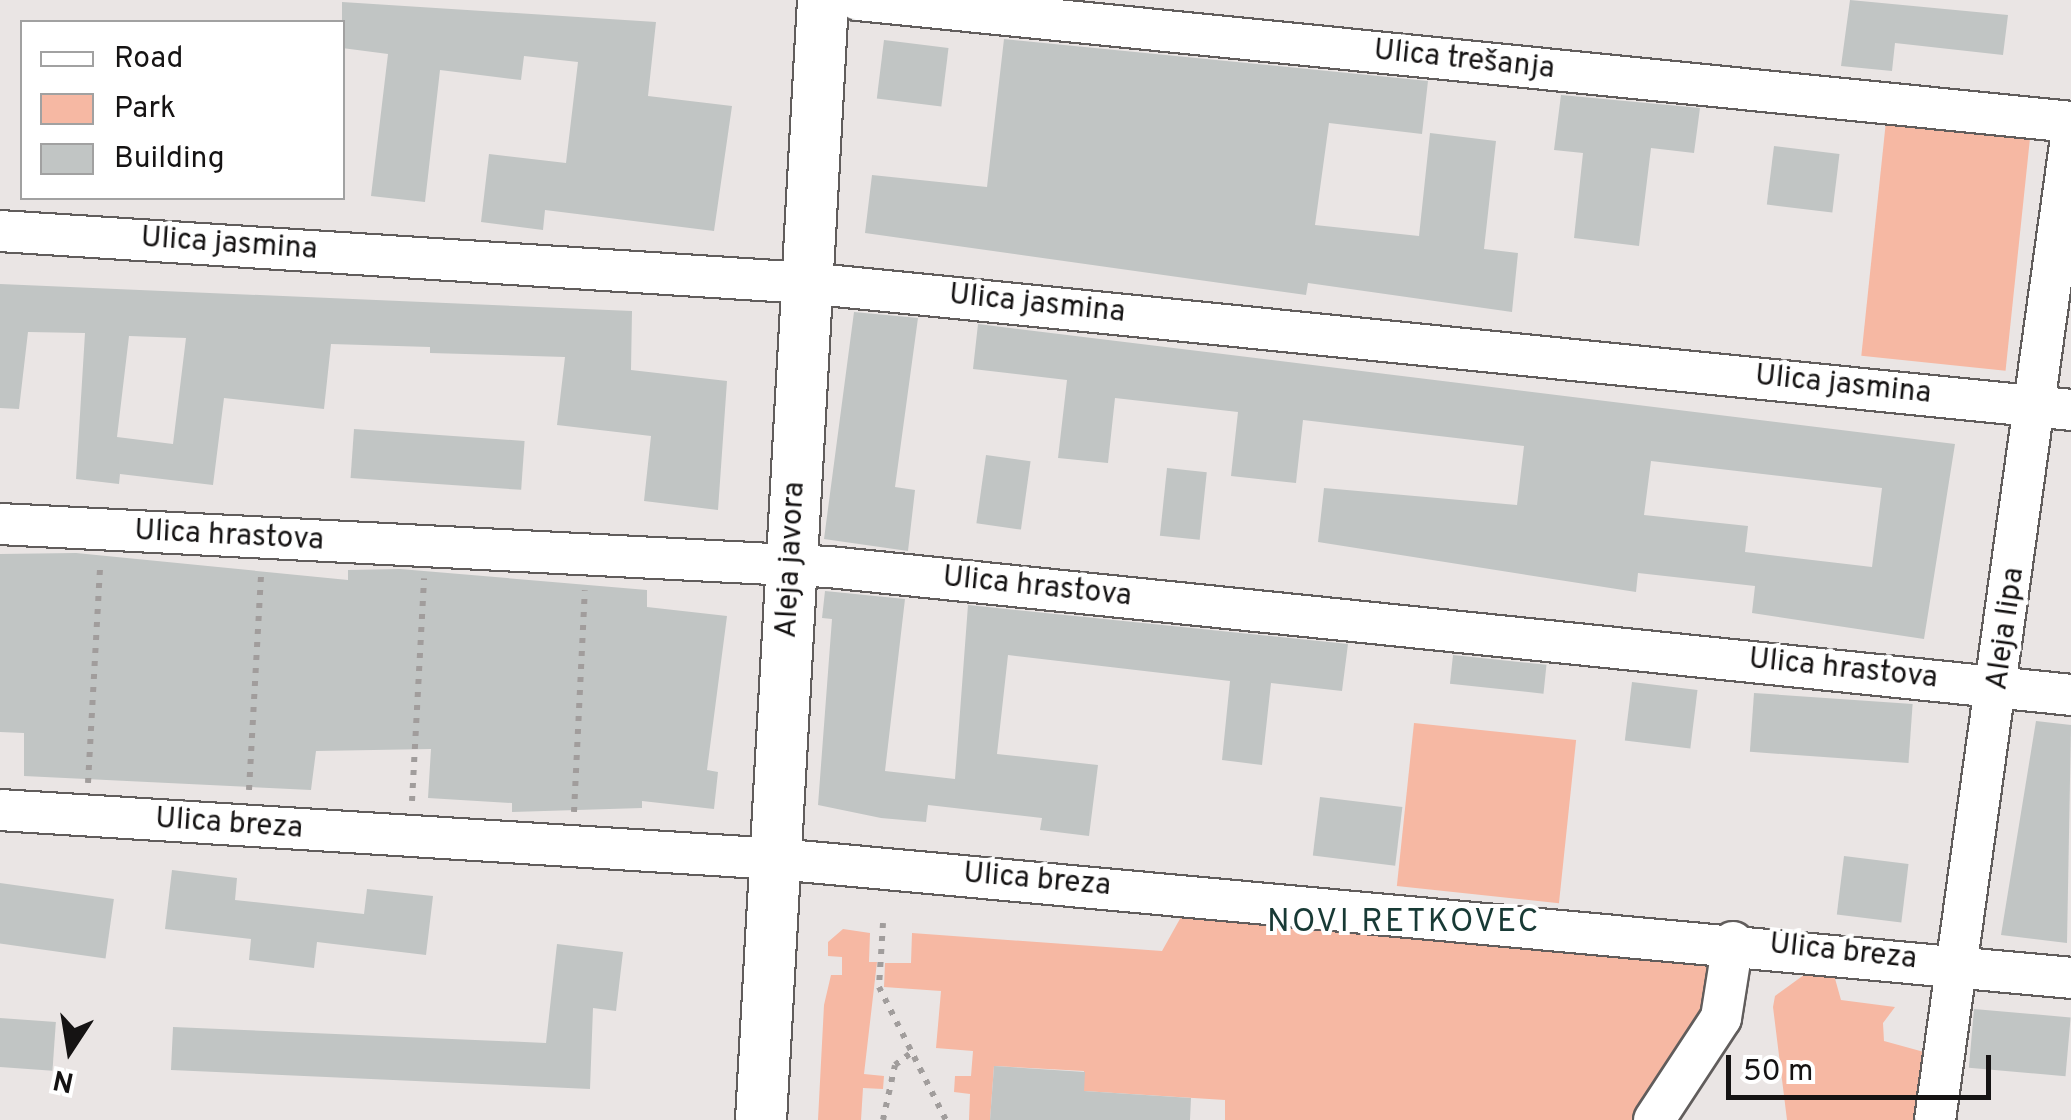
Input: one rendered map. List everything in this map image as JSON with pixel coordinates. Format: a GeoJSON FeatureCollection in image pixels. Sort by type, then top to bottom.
{"type":"FeatureCollection","features":[{"type":"Feature","properties":{"kind":"street","name":"Aleja javora"},"geometry":{"type":"LineString","coordinates":[[761,1120],[823,0]]}},
{"type":"Feature","properties":{"kind":"street","name":"Ulica trešanja"},"geometry":{"type":"LineString","coordinates":[[858,0],[2071,122]]}},
{"type":"Feature","properties":{"kind":"street","name":"Aleja lipa"},"geometry":{"type":"LineString","coordinates":[[1936,1120],[2000,686],[2054,408],[2071,137]]}},
{"type":"Feature","properties":{"kind":"street","name":"Ulica jasmina"},"geometry":{"type":"LineString","coordinates":[[0,231],[806,283],[2054,408]]}},
{"type":"Feature","properties":{"kind":"street","name":"Ulica hrastova"},"geometry":{"type":"LineString","coordinates":[[0,524],[792,567],[2071,695]]}},
{"type":"Feature","properties":{"kind":"street","name":"Ulica breza"},"geometry":{"type":"LineString","coordinates":[[0,810],[777,859],[1733,942],[1960,963],[2071,978]]}},
{"type":"Feature","properties":{"kind":"street"},"geometry":{"type":"LineString","coordinates":[[1654,1120],[1720,1018],[1733,942]]}},
{"type":"Feature","properties":{"kind":"path"},"geometry":{"type":"LineString","coordinates":[[87,816],[102,530]]}},
{"type":"Feature","properties":{"kind":"path"},"geometry":{"type":"LineString","coordinates":[[247,826],[263,538]]}},
{"type":"Feature","properties":{"kind":"path"},"geometry":{"type":"LineString","coordinates":[[410,837],[425,547]]}},
{"type":"Feature","properties":{"kind":"path"},"geometry":{"type":"LineString","coordinates":[[572,848],[586,556]]}},
{"type":"Feature","properties":{"kind":"path"},"geometry":{"type":"LineString","coordinates":[[883,923],[879,987],[916,1050],[946,1120]]}},
{"type":"Feature","properties":{"kind":"path"},"geometry":{"type":"LineString","coordinates":[[883,1120],[895,1065],[916,1050]]}},
{"type":"Feature","properties":{"kind":"green space"},"geometry":{"type":"Polygon","coordinates":[[[1886,121],[2030,136],[2006,371],[1861,356],[1886,121]]]}},
{"type":"Feature","properties":{"kind":"green space"},"geometry":{"type":"Polygon","coordinates":[[[1414,723],[1576,740],[1559,903],[1397,886],[1414,723]]]}},
{"type":"Feature","properties":{"kind":"green space"},"geometry":{"type":"Polygon","coordinates":[[[1213,912],[1713,960],[1717,998],[1645,1120],[1225,1120],[1225,1100],[1084,1091],[1084,1071],[994,1066],[990,1120],[969,1120],[970,1094],[954,1092],[955,1076],[971,1076],[973,1051],[936,1048],[941,991],[884,987],[885,963],[911,963],[912,933],[1162,951],[1181,917],[1212,920],[1213,912]]]}},
{"type":"Feature","properties":{"kind":"green space"},"geometry":{"type":"Polygon","coordinates":[[[843,929],[870,933],[869,962],[877,962],[864,1074],[884,1076],[883,1089],[863,1088],[861,1120],[818,1120],[824,1005],[831,975],[842,975],[842,957],[828,956],[828,942],[843,929]]]}},
{"type":"Feature","properties":{"kind":"green space"},"geometry":{"type":"Polygon","coordinates":[[[1808,972],[1834,975],[1841,1000],[1895,1007],[1883,1023],[1884,1041],[1924,1052],[1915,1120],[1787,1120],[1773,1007],[1775,996],[1808,972]]]}},
{"type":"Feature","properties":{"kind":"building"},"geometry":{"type":"Polygon","coordinates":[[[1850,0],[2008,15],[2003,55],[1895,43],[1892,71],[1841,66],[1850,0]]]}},
{"type":"Feature","properties":{"kind":"building"},"geometry":{"type":"Polygon","coordinates":[[[342,2],[656,22],[648,96],[732,106],[714,231],[545,210],[543,230],[481,222],[489,154],[566,163],[578,62],[524,56],[521,80],[440,70],[425,202],[371,196],[388,54],[345,48],[342,2]]]}},
{"type":"Feature","properties":{"kind":"building"},"geometry":{"type":"Polygon","coordinates":[[[1004,39],[1428,81],[1422,134],[1329,123],[1315,225],[1419,236],[1430,133],[1496,141],[1484,249],[1518,253],[1512,312],[1308,283],[1306,295],[865,233],[872,175],[987,187],[1004,39]]]}},
{"type":"Feature","properties":{"kind":"building"},"geometry":{"type":"Polygon","coordinates":[[[884,40],[949,48],[941,106],[877,99],[884,40]]]}},
{"type":"Feature","properties":{"kind":"building"},"geometry":{"type":"Polygon","coordinates":[[[1561,95],[1700,108],[1694,153],[1651,148],[1639,246],[1574,238],[1583,153],[1554,150],[1561,95]]]}},
{"type":"Feature","properties":{"kind":"building"},"geometry":{"type":"Polygon","coordinates":[[[1774,146],[1840,154],[1832,213],[1767,205],[1774,146]]]}},
{"type":"Feature","properties":{"kind":"building"},"geometry":{"type":"Polygon","coordinates":[[[0,284],[632,311],[631,370],[727,381],[718,510],[644,501],[651,436],[557,425],[565,357],[430,353],[430,347],[331,344],[324,409],[224,398],[213,485],[120,474],[119,484],[76,479],[85,333],[28,332],[19,409],[0,408],[0,284]],[[129,336],[117,437],[173,444],[186,338],[129,336]]]}},
{"type":"Feature","properties":{"kind":"building"},"geometry":{"type":"Polygon","coordinates":[[[854,312],[918,318],[895,487],[915,490],[908,551],[824,539],[854,312]]]}},
{"type":"Feature","properties":{"kind":"building"},"geometry":{"type":"Polygon","coordinates":[[[978,324],[1955,444],[1924,639],[1752,613],[1755,586],[1638,573],[1636,592],[1318,542],[1324,488],[1517,505],[1524,446],[1303,420],[1296,483],[1231,476],[1238,412],[1115,398],[1108,463],[1058,458],[1067,380],[973,369],[978,324]],[[1651,461],[1644,515],[1748,526],[1745,552],[1872,567],[1882,488],[1651,461]]]}},
{"type":"Feature","properties":{"kind":"building"},"geometry":{"type":"Polygon","coordinates":[[[354,429],[525,441],[521,490],[351,478],[354,429]]]}},
{"type":"Feature","properties":{"kind":"building"},"geometry":{"type":"Polygon","coordinates":[[[986,455],[1031,461],[1021,530],[976,523],[986,455]]]}},
{"type":"Feature","properties":{"kind":"building"},"geometry":{"type":"Polygon","coordinates":[[[1167,468],[1207,472],[1200,540],[1160,536],[1167,468]]]}},
{"type":"Feature","properties":{"kind":"building"},"geometry":{"type":"Polygon","coordinates":[[[76,553],[348,580],[348,570],[400,569],[647,590],[647,607],[727,616],[707,770],[718,772],[714,809],[642,801],[642,808],[512,812],[512,803],[428,798],[431,749],[316,751],[311,790],[24,776],[24,733],[0,732],[0,554],[76,553]]]}},
{"type":"Feature","properties":{"kind":"building"},"geometry":{"type":"Polygon","coordinates":[[[825,591],[905,599],[885,771],[955,779],[968,605],[1348,644],[1342,691],[1271,683],[1262,765],[1222,760],[1230,681],[1008,655],[997,754],[1098,765],[1089,836],[1040,830],[1042,818],[928,805],[926,822],[881,818],[818,805],[832,619],[822,618],[825,591]]]}},
{"type":"Feature","properties":{"kind":"building"},"geometry":{"type":"Polygon","coordinates":[[[1453,655],[1546,665],[1543,694],[1450,684],[1453,655]]]}},
{"type":"Feature","properties":{"kind":"building"},"geometry":{"type":"Polygon","coordinates":[[[1632,682],[1698,690],[1690,749],[1625,741],[1632,682]]]}},
{"type":"Feature","properties":{"kind":"building"},"geometry":{"type":"Polygon","coordinates":[[[1754,693],[1913,704],[1908,763],[1750,752],[1754,693]]]}},
{"type":"Feature","properties":{"kind":"building"},"geometry":{"type":"Polygon","coordinates":[[[2036,721],[2071,725],[2067,943],[2001,935],[2036,721]]]}},
{"type":"Feature","properties":{"kind":"building"},"geometry":{"type":"Polygon","coordinates":[[[1320,797],[1402,807],[1395,866],[1313,856],[1320,797]]]}},
{"type":"Feature","properties":{"kind":"building"},"geometry":{"type":"Polygon","coordinates":[[[1844,856],[1909,864],[1901,922],[1837,915],[1844,856]]]}},
{"type":"Feature","properties":{"kind":"building"},"geometry":{"type":"Polygon","coordinates":[[[172,870],[237,878],[235,900],[364,914],[367,889],[433,896],[426,955],[317,942],[314,968],[249,960],[251,939],[165,929],[172,870]]]}},
{"type":"Feature","properties":{"kind":"building"},"geometry":{"type":"Polygon","coordinates":[[[0,883],[114,899],[106,958],[0,944],[0,883]]]}},
{"type":"Feature","properties":{"kind":"building"},"geometry":{"type":"Polygon","coordinates":[[[557,944],[623,952],[616,1011],[593,1008],[590,1089],[171,1070],[173,1027],[546,1043],[557,944]]]}},
{"type":"Feature","properties":{"kind":"building"},"geometry":{"type":"Polygon","coordinates":[[[1974,1009],[2071,1017],[2065,1076],[1969,1068],[1974,1009]]]}},
{"type":"Feature","properties":{"kind":"building"},"geometry":{"type":"Polygon","coordinates":[[[0,1018],[56,1022],[52,1071],[0,1067],[0,1018]]]}},
{"type":"Feature","properties":{"kind":"building"},"geometry":{"type":"Polygon","coordinates":[[[994,1066],[1085,1072],[1084,1091],[1191,1098],[1190,1120],[990,1120],[994,1066]]]}},
{"type":"Feature","properties":{"kind":"district","name":"NOVI RETKOVEC"},"geometry":{"type":"Point","coordinates":[1404,923]}}]}
